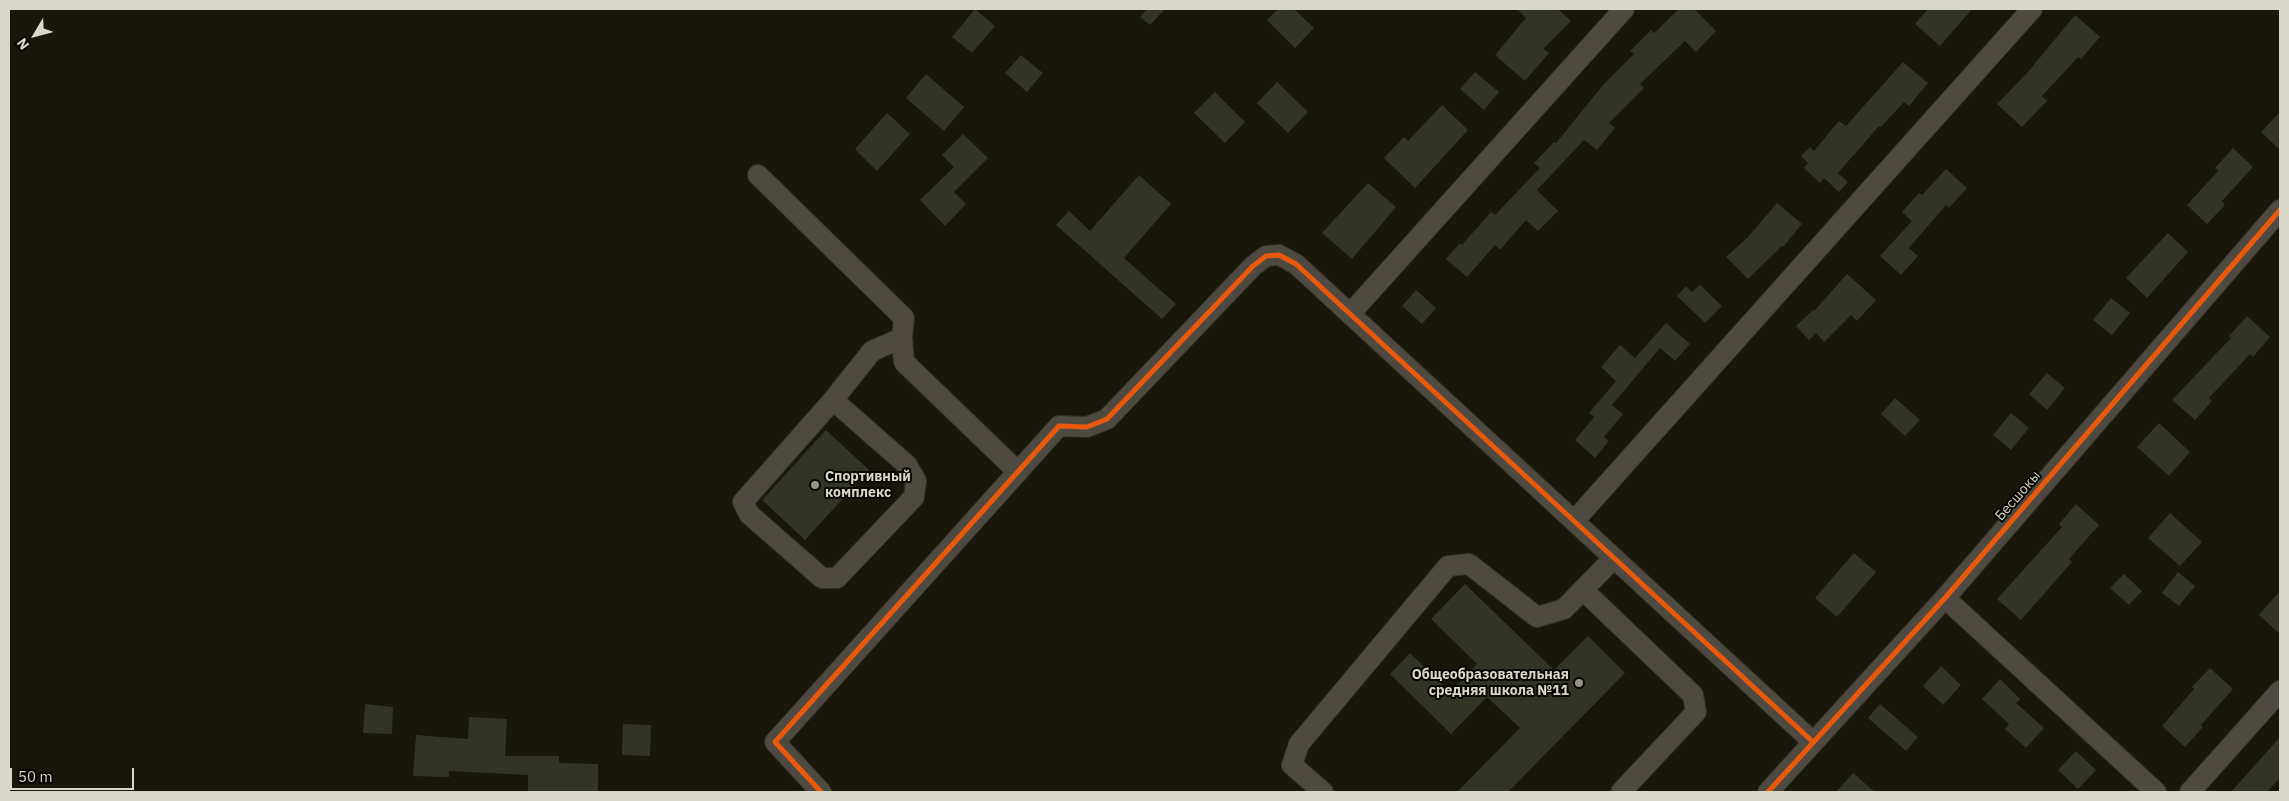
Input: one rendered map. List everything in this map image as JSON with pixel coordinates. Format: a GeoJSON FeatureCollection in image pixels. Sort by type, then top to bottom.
{"type":"FeatureCollection","features":[{"type":"Feature","properties":{"kind":"street"},"geometry":{"type":"LineString","coordinates":[[1350,314],[1624,9]]}},
{"type":"Feature","properties":{"kind":"street"},"geometry":{"type":"LineString","coordinates":[[1574,521],[2032,9]]}},
{"type":"Feature","properties":{"kind":"street"},"geometry":{"type":"LineString","coordinates":[[758,175],[904,318],[902,338],[904,362],[1018,472]]}},
{"type":"Feature","properties":{"kind":"street","name":"Бесшокы"},"geometry":{"type":"LineString","coordinates":[[1768,792],[1945,598],[2280,210]]}},
{"type":"Feature","properties":{"kind":"street"},"geometry":{"type":"LineString","coordinates":[[821,792],[775,742],[1059,426],[1087,427],[1107,419],[1253,266],[1266,256],[1279,255],[1296,264],[1813,742]]}},
{"type":"Feature","properties":{"kind":"street"},"geometry":{"type":"LineString","coordinates":[[833,400],[906,465],[916,481],[914,497],[837,578],[822,578],[749,514],[743,502],[833,400],[872,351],[902,338]]}},
{"type":"Feature","properties":{"kind":"street"},"geometry":{"type":"LineString","coordinates":[[1323,792],[1292,765],[1300,744],[1448,566],[1469,564],[1537,617],[1564,609],[1614,558]]}},
{"type":"Feature","properties":{"kind":"street"},"geometry":{"type":"LineString","coordinates":[[1583,590],[1693,695],[1696,712],[1621,792]]}},
{"type":"Feature","properties":{"kind":"street"},"geometry":{"type":"LineString","coordinates":[[1945,598],[2156,792]]}},
{"type":"Feature","properties":{"kind":"street"},"geometry":{"type":"LineString","coordinates":[[2190,792],[2280,691]]}},
{"type":"Feature","properties":{"kind":"building"},"geometry":{"type":"Polygon","coordinates":[[[975,9],[995,26],[972,53],[952,37],[975,9]]]}},
{"type":"Feature","properties":{"kind":"building"},"geometry":{"type":"Polygon","coordinates":[[[1147,9],[1165,9],[1150,25],[1140,17],[1147,9]]]}},
{"type":"Feature","properties":{"kind":"building"},"geometry":{"type":"Polygon","coordinates":[[[1278,9],[1294,9],[1314,28],[1295,48],[1267,20],[1278,9]]]}},
{"type":"Feature","properties":{"kind":"building"},"geometry":{"type":"Polygon","coordinates":[[[1517,9],[1558,9],[1571,21],[1543,49],[1549,53],[1525,81],[1495,55],[1526,18],[1517,9]]]}},
{"type":"Feature","properties":{"kind":"building"},"geometry":{"type":"Polygon","coordinates":[[[1679,9],[1694,9],[1716,31],[1696,52],[1685,41],[1640,84],[1644,88],[1609,123],[1615,128],[1597,150],[1584,140],[1537,190],[1558,211],[1538,231],[1526,220],[1500,250],[1495,245],[1467,277],[1446,259],[1460,243],[1462,245],[1491,212],[1495,215],[1540,168],[1534,163],[1554,142],[1556,143],[1603,85],[1634,54],[1630,51],[1651,30],[1654,33],[1679,9]]]}},
{"type":"Feature","properties":{"kind":"building"},"geometry":{"type":"Polygon","coordinates":[[[1928,9],[1972,9],[1940,46],[1915,24],[1928,9]]]}},
{"type":"Feature","properties":{"kind":"building"},"geometry":{"type":"Polygon","coordinates":[[[2075,15],[2100,37],[2081,59],[2078,57],[2042,96],[2047,101],[2022,127],[1997,104],[2028,72],[2075,15]]]}},
{"type":"Feature","properties":{"kind":"building"},"geometry":{"type":"Polygon","coordinates":[[[1021,55],[1043,73],[1027,92],[1005,73],[1021,55]]]}},
{"type":"Feature","properties":{"kind":"building"},"geometry":{"type":"Polygon","coordinates":[[[1903,62],[1928,83],[1909,106],[1904,102],[1881,127],[1879,126],[1838,173],[1848,182],[1839,192],[1824,178],[1820,183],[1804,168],[1808,163],[1801,156],[1810,147],[1814,151],[1839,121],[1846,126],[1903,62]]]}},
{"type":"Feature","properties":{"kind":"building"},"geometry":{"type":"Polygon","coordinates":[[[1475,72],[1499,92],[1484,110],[1460,89],[1475,72]]]}},
{"type":"Feature","properties":{"kind":"building"},"geometry":{"type":"Polygon","coordinates":[[[926,74],[964,107],[944,131],[906,98],[926,74]]]}},
{"type":"Feature","properties":{"kind":"building"},"geometry":{"type":"Polygon","coordinates":[[[1277,82],[1308,112],[1288,133],[1257,103],[1277,82]]]}},
{"type":"Feature","properties":{"kind":"building"},"geometry":{"type":"Polygon","coordinates":[[[1215,92],[1245,122],[1225,143],[1194,113],[1215,92]]]}},
{"type":"Feature","properties":{"kind":"building"},"geometry":{"type":"Polygon","coordinates":[[[1442,105],[1468,130],[1415,188],[1384,158],[1404,137],[1408,141],[1442,105]]]}},
{"type":"Feature","properties":{"kind":"building"},"geometry":{"type":"Polygon","coordinates":[[[2280,112],[2280,150],[2261,132],[2280,112]]]}},
{"type":"Feature","properties":{"kind":"building"},"geometry":{"type":"Polygon","coordinates":[[[887,113],[910,134],[877,171],[855,149],[887,113]]]}},
{"type":"Feature","properties":{"kind":"building"},"geometry":{"type":"Polygon","coordinates":[[[963,134],[988,158],[954,192],[966,204],[945,226],[920,200],[954,167],[942,155],[963,134]]]}},
{"type":"Feature","properties":{"kind":"building"},"geometry":{"type":"Polygon","coordinates":[[[2233,148],[2253,167],[2222,201],[2225,205],[2207,224],[2187,205],[2218,171],[2215,168],[2233,148]]]}},
{"type":"Feature","properties":{"kind":"building"},"geometry":{"type":"Polygon","coordinates":[[[1946,169],[1967,188],[1949,208],[1946,205],[1909,248],[1918,256],[1901,275],[1880,256],[1912,221],[1902,212],[1919,193],[1922,195],[1946,169]]]}},
{"type":"Feature","properties":{"kind":"building"},"geometry":{"type":"Polygon","coordinates":[[[1139,175],[1171,204],[1124,258],[1176,304],[1162,319],[1056,225],[1069,211],[1090,231],[1139,175]]]}},
{"type":"Feature","properties":{"kind":"building"},"geometry":{"type":"Polygon","coordinates":[[[1368,183],[1396,207],[1352,259],[1322,233],[1368,183]]]}},
{"type":"Feature","properties":{"kind":"building"},"geometry":{"type":"Polygon","coordinates":[[[1777,203],[1802,224],[1783,247],[1748,279],[1726,257],[1748,237],[1777,203]]]}},
{"type":"Feature","properties":{"kind":"building"},"geometry":{"type":"Polygon","coordinates":[[[2168,233],[2188,252],[2147,298],[2126,278],[2168,233]]]}},
{"type":"Feature","properties":{"kind":"building"},"geometry":{"type":"Polygon","coordinates":[[[1847,274],[1876,300],[1857,321],[1851,315],[1824,342],[1816,333],[1809,340],[1796,326],[1814,311],[1847,274]]]}},
{"type":"Feature","properties":{"kind":"building"},"geometry":{"type":"Polygon","coordinates":[[[1700,285],[1722,306],[1705,323],[1677,296],[1686,286],[1692,292],[1700,285]]]}},
{"type":"Feature","properties":{"kind":"building"},"geometry":{"type":"Polygon","coordinates":[[[1416,290],[1436,308],[1422,324],[1402,306],[1416,290]]]}},
{"type":"Feature","properties":{"kind":"building"},"geometry":{"type":"Polygon","coordinates":[[[2111,298],[2130,313],[2112,335],[2093,320],[2111,298]]]}},
{"type":"Feature","properties":{"kind":"building"},"geometry":{"type":"Polygon","coordinates":[[[2247,316],[2270,337],[2253,357],[2250,354],[2209,398],[2212,401],[2195,420],[2172,400],[2231,338],[2229,336],[2247,316]]]}},
{"type":"Feature","properties":{"kind":"building"},"geometry":{"type":"Polygon","coordinates":[[[1666,323],[1690,344],[1675,361],[1660,348],[1612,405],[1623,414],[1604,437],[1609,441],[1595,458],[1575,440],[1594,417],[1589,413],[1616,381],[1601,367],[1620,345],[1635,358],[1666,323]]]}},
{"type":"Feature","properties":{"kind":"building"},"geometry":{"type":"Polygon","coordinates":[[[2047,373],[2065,388],[2047,410],[2029,394],[2047,373]]]}},
{"type":"Feature","properties":{"kind":"building"},"geometry":{"type":"Polygon","coordinates":[[[1895,398],[1920,420],[1905,436],[1881,414],[1895,398]]]}},
{"type":"Feature","properties":{"kind":"building"},"geometry":{"type":"Polygon","coordinates":[[[2011,413],[2029,428],[2011,450],[1993,435],[2011,413]]]}},
{"type":"Feature","properties":{"kind":"building"},"geometry":{"type":"Polygon","coordinates":[[[2159,423],[2190,452],[2169,476],[2137,447],[2159,423]]]}},
{"type":"Feature","properties":{"kind":"building","name":"Спортивный комплекс"},"geometry":{"type":"Polygon","coordinates":[[[826,430],[869,470],[805,540],[762,500],[826,430]]]}},
{"type":"Feature","properties":{"kind":"building"},"geometry":{"type":"Polygon","coordinates":[[[2076,504],[2099,525],[2069,559],[2072,562],[2021,620],[1997,599],[2062,527],[2059,524],[2076,504]]]}},
{"type":"Feature","properties":{"kind":"building"},"geometry":{"type":"Polygon","coordinates":[[[2170,513],[2202,542],[2180,566],[2148,538],[2170,513]]]}},
{"type":"Feature","properties":{"kind":"building"},"geometry":{"type":"Polygon","coordinates":[[[1854,553],[1876,572],[1837,617],[1815,598],[1854,553]]]}},
{"type":"Feature","properties":{"kind":"building"},"geometry":{"type":"Polygon","coordinates":[[[2178,572],[2195,586],[2179,606],[2162,593],[2178,572]]]}},
{"type":"Feature","properties":{"kind":"building"},"geometry":{"type":"Polygon","coordinates":[[[2124,574],[2142,591],[2129,605],[2110,588],[2124,574]]]}},
{"type":"Feature","properties":{"kind":"building","name":"Общеобразовательная средняя школа №11"},"geometry":{"type":"Polygon","coordinates":[[[1465,584],[1554,670],[1588,636],[1625,673],[1508,792],[1457,792],[1520,728],[1487,697],[1451,734],[1390,674],[1410,653],[1450,692],[1477,664],[1431,619],[1465,584]]]}},
{"type":"Feature","properties":{"kind":"building"},"geometry":{"type":"Polygon","coordinates":[[[2280,591],[2280,634],[2259,615],[2280,591]]]}},
{"type":"Feature","properties":{"kind":"building"},"geometry":{"type":"Polygon","coordinates":[[[1941,666],[1961,685],[1943,705],[1923,686],[1941,666]]]}},
{"type":"Feature","properties":{"kind":"building"},"geometry":{"type":"Polygon","coordinates":[[[2210,668],[2233,689],[2201,725],[2203,727],[2185,747],[2162,726],[2194,689],[2192,687],[2210,668]]]}},
{"type":"Feature","properties":{"kind":"building"},"geometry":{"type":"Polygon","coordinates":[[[2000,679],[2020,699],[2016,703],[2044,728],[2026,748],[2005,729],[2009,724],[1982,699],[2000,679]]]}},
{"type":"Feature","properties":{"kind":"building"},"geometry":{"type":"Polygon","coordinates":[[[365,704],[393,707],[392,734],[363,733],[365,704]]]}},
{"type":"Feature","properties":{"kind":"building"},"geometry":{"type":"Polygon","coordinates":[[[1880,704],[1918,737],[1906,751],[1868,718],[1880,704]]]}},
{"type":"Feature","properties":{"kind":"building"},"geometry":{"type":"Polygon","coordinates":[[[469,717],[507,719],[505,756],[559,756],[559,763],[598,764],[598,792],[528,792],[528,775],[449,771],[449,777],[413,776],[416,735],[468,739],[469,717]]]}},
{"type":"Feature","properties":{"kind":"building"},"geometry":{"type":"Polygon","coordinates":[[[623,724],[651,725],[650,756],[622,755],[623,724]]]}},
{"type":"Feature","properties":{"kind":"building"},"geometry":{"type":"Polygon","coordinates":[[[2280,737],[2280,778],[2267,792],[2231,792],[2280,737]]]}},
{"type":"Feature","properties":{"kind":"building"},"geometry":{"type":"Polygon","coordinates":[[[2076,751],[2096,770],[2078,789],[2058,770],[2076,751]]]}},
{"type":"Feature","properties":{"kind":"building"},"geometry":{"type":"Polygon","coordinates":[[[1853,773],[1875,792],[1836,792],[1853,773]]]}},
{"type":"Feature","properties":{"kind":"cycle path"},"geometry":{"type":"LineString","coordinates":[[1768,792],[1945,598],[2280,210]]}},
{"type":"Feature","properties":{"kind":"cycle path"},"geometry":{"type":"LineString","coordinates":[[821,792],[775,742],[1059,426],[1087,427],[1107,419],[1253,266],[1266,256],[1279,255],[1296,264],[1813,742]]}},
{"type":"Feature","properties":{"kind":"place","name":"Спортивный комплекс"},"geometry":{"type":"Point","coordinates":[815,485]}},
{"type":"Feature","properties":{"kind":"place","name":"Общеобразовательная средняя школа №11"},"geometry":{"type":"Point","coordinates":[1579,683]}}]}
